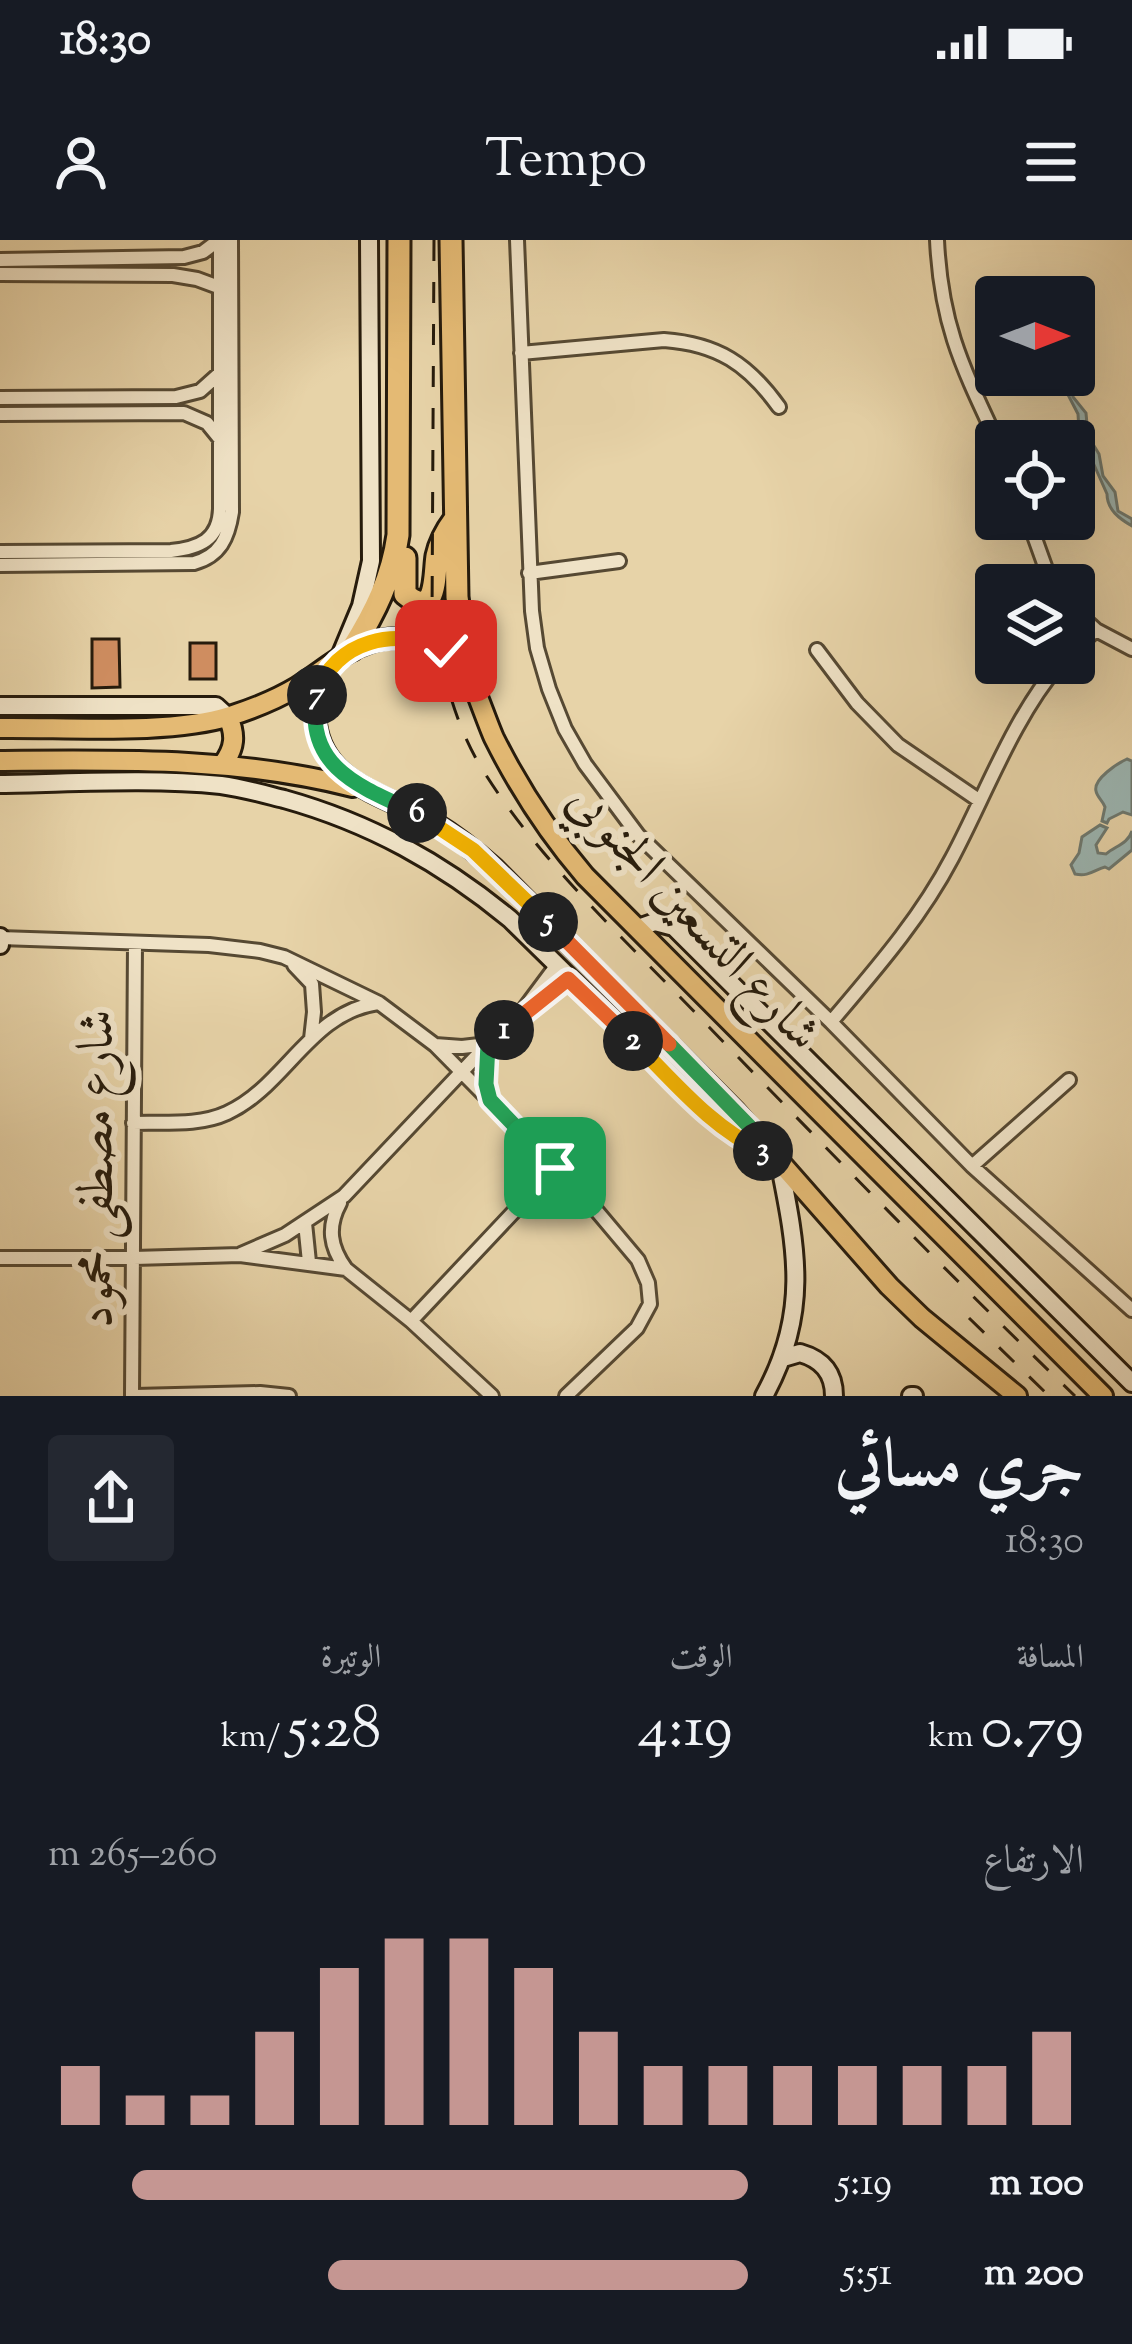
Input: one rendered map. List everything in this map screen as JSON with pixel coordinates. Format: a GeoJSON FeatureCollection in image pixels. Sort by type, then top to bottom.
{"type":"FeatureCollection","features":[{"type":"Feature","properties":{"kind":"highway","name":"شارع التسعين الجنوبي"},"geometry":{"type":"LineString","coordinates":[[342,656],[382,597],[398,535],[399,240]]}},
{"type":"Feature","properties":{"kind":"highway","name":"شارع التسعين الجنوبي"},"geometry":{"type":"LineString","coordinates":[[452,240],[457,597],[466,665]]}},
{"type":"Feature","properties":{"kind":"highway"},"geometry":{"type":"LineString","coordinates":[[398,535],[405,555],[405,593],[422,602],[435,588],[438,550],[455,519]]}},
{"type":"Feature","properties":{"kind":"main road"},"geometry":{"type":"LineString","coordinates":[[0,728],[151,726],[228,717],[281,696],[342,656],[380,640],[416,639],[466,665]]}},
{"type":"Feature","properties":{"kind":"main road","name":"شارع التسعين الجنوبي"},"geometry":{"type":"LineString","coordinates":[[342,656],[322,679],[316,702],[318,737],[335,768],[368,791],[433,822],[484,859],[778,1156],[890,1286],[1017,1396]]}},
{"type":"Feature","properties":{"kind":"main road","name":"شارع التسعين الجنوبي"},"geometry":{"type":"LineString","coordinates":[[466,665],[484,718],[536,811],[585,876],[1103,1396]]}},
{"type":"Feature","properties":{"kind":"main road"},"geometry":{"type":"LineString","coordinates":[[223,764],[234,736],[228,717]]}},
{"type":"Feature","properties":{"kind":"main road"},"geometry":{"type":"LineString","coordinates":[[88,760],[88,783]]}},
{"type":"Feature","properties":{"kind":"main road"},"geometry":{"type":"LineString","coordinates":[[0,761],[223,764],[368,791]]}},
{"type":"Feature","properties":{"kind":"street"},"geometry":{"type":"LineString","coordinates":[[94,240],[94,258]]}},
{"type":"Feature","properties":{"kind":"street"},"geometry":{"type":"LineString","coordinates":[[0,260],[184,257],[220,240],[232,512],[224,541],[212,555],[194,563],[0,552]]}},
{"type":"Feature","properties":{"kind":"street"},"geometry":{"type":"LineString","coordinates":[[0,566],[192,549],[211,538],[220,519],[220,374],[231,240]]}},
{"type":"Feature","properties":{"kind":"street"},"geometry":{"type":"LineString","coordinates":[[342,656],[371,561],[369,240]]}},
{"type":"Feature","properties":{"kind":"street"},"geometry":{"type":"LineString","coordinates":[[518,240],[529,573],[536,648],[565,729],[638,835],[972,1166],[1132,1310]]}},
{"type":"Feature","properties":{"kind":"street"},"geometry":{"type":"LineString","coordinates":[[938,240],[942,296],[955,347],[987,420]]}},
{"type":"Feature","properties":{"kind":"street"},"geometry":{"type":"LineString","coordinates":[[0,274],[173,275],[225,289]]}},
{"type":"Feature","properties":{"kind":"street"},"geometry":{"type":"LineString","coordinates":[[521,352],[681,341],[730,358],[760,381],[779,407]]}},
{"type":"Feature","properties":{"kind":"street"},"geometry":{"type":"LineString","coordinates":[[0,398],[176,397],[200,391],[220,374]]}},
{"type":"Feature","properties":{"kind":"street"},"geometry":{"type":"LineString","coordinates":[[0,414],[184,413],[207,423],[220,439]]}},
{"type":"Feature","properties":{"kind":"street"},"geometry":{"type":"LineString","coordinates":[[529,573],[619,561]]}},
{"type":"Feature","properties":{"kind":"street"},"geometry":{"type":"LineString","coordinates":[[1096,630],[1132,649]]}},
{"type":"Feature","properties":{"kind":"street"},"geometry":{"type":"LineString","coordinates":[[817,650],[877,725],[921,763],[980,801]]}},
{"type":"Feature","properties":{"kind":"street"},"geometry":{"type":"LineString","coordinates":[[831,1022],[922,910],[1024,714],[1045,684]]}},
{"type":"Feature","properties":{"kind":"street"},"geometry":{"type":"LineString","coordinates":[[0,706],[215,706],[228,717]]}},
{"type":"Feature","properties":{"kind":"street"},"geometry":{"type":"LineString","coordinates":[[1,787],[88,783],[225,786],[331,812],[364,825],[408,847],[480,895],[720,1125],[778,1156],[794,1237],[797,1281],[791,1332],[764,1396]]}},
{"type":"Feature","properties":{"kind":"street"},"geometry":{"type":"LineString","coordinates":[[638,928],[655,922],[674,927],[1132,1383]]}},
{"type":"Feature","properties":{"kind":"street"},"geometry":{"type":"LineString","coordinates":[[0,940],[209,945],[260,951],[284,957],[379,1003],[435,1045],[585,1197],[638,1260],[649,1282],[650,1304],[638,1328],[566,1396]]}},
{"type":"Feature","properties":{"kind":"street","name":"شارع مصطفى محمود"},"geometry":{"type":"LineString","coordinates":[[134,1396],[135,943]]}},
{"type":"Feature","properties":{"kind":"street"},"geometry":{"type":"LineString","coordinates":[[284,957],[312,984],[310,1040]]}},
{"type":"Feature","properties":{"kind":"street"},"geometry":{"type":"LineString","coordinates":[[240,1255],[305,1223],[344,1196],[562,973]]}},
{"type":"Feature","properties":{"kind":"street"},"geometry":{"type":"LineString","coordinates":[[134,1123],[212,1119],[230,1112],[248,1101],[327,1023],[357,1006],[379,1003]]}},
{"type":"Feature","properties":{"kind":"street"},"geometry":{"type":"LineString","coordinates":[[435,1045],[488,1044]]}},
{"type":"Feature","properties":{"kind":"street"},"geometry":{"type":"LineString","coordinates":[[488,1044],[490,1100]]}},
{"type":"Feature","properties":{"kind":"street"},"geometry":{"type":"LineString","coordinates":[[972,1166],[1070,1080]]}},
{"type":"Feature","properties":{"kind":"street"},"geometry":{"type":"LineString","coordinates":[[411,1321],[555,1168]]}},
{"type":"Feature","properties":{"kind":"street"},"geometry":{"type":"LineString","coordinates":[[344,1196],[333,1216],[331,1240],[346,1269],[492,1396]]}},
{"type":"Feature","properties":{"kind":"street"},"geometry":{"type":"LineString","coordinates":[[305,1223],[309,1262]]}},
{"type":"Feature","properties":{"kind":"street"},"geometry":{"type":"LineString","coordinates":[[0,1258],[240,1255],[346,1269]]}},
{"type":"Feature","properties":{"kind":"street"},"geometry":{"type":"LineString","coordinates":[[783,1358],[800,1353],[822,1364],[830,1374],[834,1396]]}},
{"type":"Feature","properties":{"kind":"street"},"geometry":{"type":"LineString","coordinates":[[134,1396],[289,1396]]}},
{"type":"Feature","properties":{"kind":"water"},"geometry":{"type":"Polygon","coordinates":[[[1069,396],[1086,413],[1087,420],[1078,420],[1069,396]]]}},
{"type":"Feature","properties":{"kind":"water"},"geometry":{"type":"Polygon","coordinates":[[[1095,447],[1103,476],[1115,492],[1118,511],[1132,519],[1132,526],[1109,505],[1095,467],[1095,447]]]}},
{"type":"Feature","properties":{"kind":"water"},"geometry":{"type":"Polygon","coordinates":[[[1127,759],[1132,761],[1132,815],[1123,812],[1107,823],[1102,821],[1105,807],[1096,786],[1127,759]]]}},
{"type":"Feature","properties":{"kind":"water"},"geometry":{"type":"Polygon","coordinates":[[[1100,825],[1107,828],[1096,845],[1098,853],[1106,854],[1132,831],[1132,850],[1109,869],[1075,874],[1071,865],[1082,837],[1100,825]]]}},
{"type":"Feature","properties":{"kind":"building"},"geometry":{"type":"Polygon","coordinates":[[[92,639],[119,639],[120,687],[92,688],[92,639]]]}},
{"type":"Feature","properties":{"kind":"building"},"geometry":{"type":"Polygon","coordinates":[[[190,643],[216,643],[216,679],[190,679],[190,643]]]}},
{"type":"Feature","properties":{"kind":"railway"},"geometry":{"type":"LineString","coordinates":[[434,240],[432,618],[451,698],[474,754],[533,840],[590,904],[1075,1396]]}},
{"type":"Feature","properties":{"kind":"railway"},"geometry":{"type":"LineString","coordinates":[[969,1318],[1049,1396]]}},
{"type":"Feature","properties":{"kind":"route"},"geometry":{"type":"LineString","coordinates":[[446,651],[416,639],[392,638],[352,649],[333,663],[322,679],[315,714],[318,737],[328,758],[355,784],[433,822],[473,850],[778,1156],[720,1125],[568,979],[488,1044],[487,1058],[490,1100],[555,1168]]}}]}
